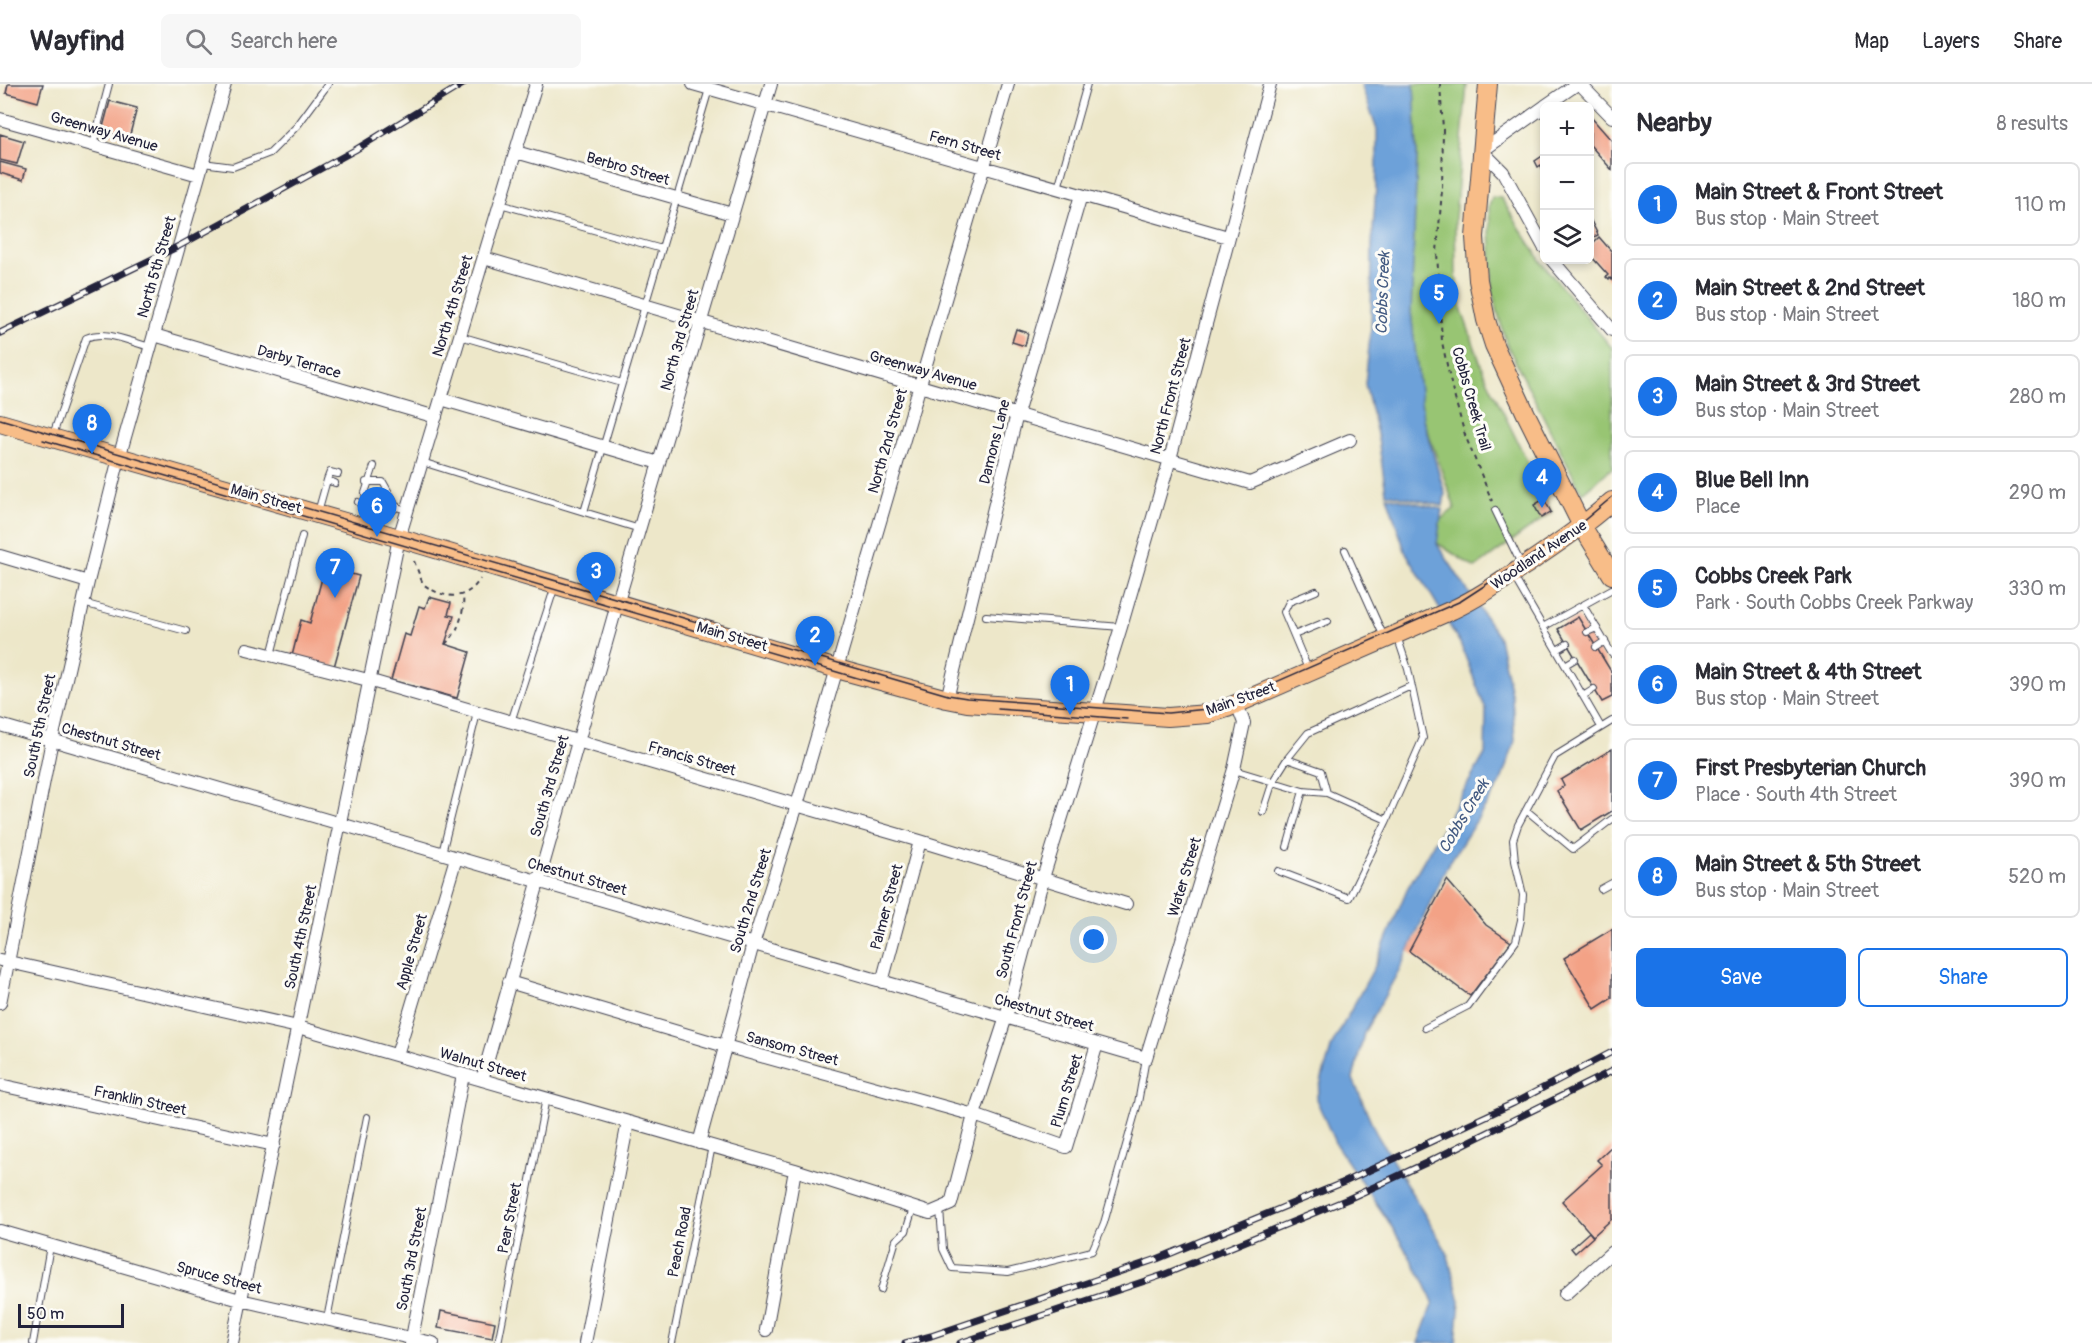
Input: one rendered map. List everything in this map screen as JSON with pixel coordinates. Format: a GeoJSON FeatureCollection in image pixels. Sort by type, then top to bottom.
{"type":"FeatureCollection","features":[{"type":"Feature","properties":{"kind":"main road"},"geometry":{"type":"LineString","coordinates":[[1488,84],[1475,237],[1478,280],[1485,320],[1526,414],[1582,526],[1612,575]]}},
{"type":"Feature","properties":{"kind":"main road","name":"Main Street"},"geometry":{"type":"LineString","coordinates":[[0,423],[417,543],[837,669],[967,703],[1168,717],[1208,714],[1237,704],[1462,605]]}},
{"type":"Feature","properties":{"kind":"main road","name":"Woodland Avenue"},"geometry":{"type":"LineString","coordinates":[[1462,605],[1582,526],[1612,501]]}},
{"type":"Feature","properties":{"kind":"street","name":"North 5th Street"},"geometry":{"type":"LineString","coordinates":[[119,458],[225,84]]}},
{"type":"Feature","properties":{"kind":"street","name":"North 4th Street"},"geometry":{"type":"LineString","coordinates":[[399,538],[402,508],[422,462],[536,84]]}},
{"type":"Feature","properties":{"kind":"street","name":"Fern Street"},"geometry":{"type":"LineString","coordinates":[[693,84],[1228,237]]}},
{"type":"Feature","properties":{"kind":"street","name":"North 3rd Street"},"geometry":{"type":"LineString","coordinates":[[618,604],[771,84]]}},
{"type":"Feature","properties":{"kind":"street","name":"North 2nd Street"},"geometry":{"type":"LineString","coordinates":[[837,669],[1008,84]]}},
{"type":"Feature","properties":{"kind":"street","name":"North Front Street"},"geometry":{"type":"LineString","coordinates":[[1094,713],[1170,459],[1269,84]]}},
{"type":"Feature","properties":{"kind":"street"},"geometry":{"type":"LineString","coordinates":[[1552,102],[1578,84],[1612,117]]}},
{"type":"Feature","properties":{"kind":"street"},"geometry":{"type":"LineString","coordinates":[[1540,110],[1482,150],[1503,172],[1540,238]]}},
{"type":"Feature","properties":{"kind":"street","name":"Greenway Avenue"},"geometry":{"type":"LineString","coordinates":[[0,119],[199,175]]}},
{"type":"Feature","properties":{"kind":"street","name":"Berbro Street"},"geometry":{"type":"LineString","coordinates":[[516,152],[732,214]]}},
{"type":"Feature","properties":{"kind":"street","name":"Damons Lane"},"geometry":{"type":"LineString","coordinates":[[947,699],[1017,414],[1081,195]]}},
{"type":"Feature","properties":{"kind":"street","name":"Greenway Avenue"},"geometry":{"type":"LineString","coordinates":[[484,258],[1250,483],[1350,440]]}},
{"type":"Feature","properties":{"kind":"street"},"geometry":{"type":"LineString","coordinates":[[1555,264],[1612,330]]}},
{"type":"Feature","properties":{"kind":"street","name":"Darby Terrace"},"geometry":{"type":"LineString","coordinates":[[152,341],[436,417]]}},
{"type":"Feature","properties":{"kind":"street"},"geometry":{"type":"LineString","coordinates":[[441,399],[659,463]]}},
{"type":"Feature","properties":{"kind":"street","name":"South 5th Street"},"geometry":{"type":"LineString","coordinates":[[0,1003],[4,961],[52,740],[119,458]]}},
{"type":"Feature","properties":{"kind":"street","name":"South 4th Street"},"geometry":{"type":"LineString","coordinates":[[232,1343],[399,538]]}},
{"type":"Feature","properties":{"kind":"street"},"geometry":{"type":"LineString","coordinates":[[0,556],[88,582]]}},
{"type":"Feature","properties":{"kind":"street","name":"South 3rd Street"},"geometry":{"type":"LineString","coordinates":[[482,1080],[618,604]]}},
{"type":"Feature","properties":{"kind":"street","name":"Francis Street"},"geometry":{"type":"LineString","coordinates":[[247,649],[368,680],[920,841],[1126,904]]}},
{"type":"Feature","properties":{"kind":"street","name":"South 2nd Street"},"geometry":{"type":"LineString","coordinates":[[699,1143],[753,944],[837,669]]}},
{"type":"Feature","properties":{"kind":"street","name":"Water Street"},"geometry":{"type":"LineString","coordinates":[[1146,1058],[1234,769],[1244,723],[1237,704]]}},
{"type":"Feature","properties":{"kind":"street","name":"South Front Street"},"geometry":{"type":"LineString","coordinates":[[946,1207],[1006,1017],[1043,878],[1094,713]]}},
{"type":"Feature","properties":{"kind":"street","name":"Chestnut Street"},"geometry":{"type":"LineString","coordinates":[[0,725],[1146,1058]]}},
{"type":"Feature","properties":{"kind":"street","name":"Palmer Street"},"geometry":{"type":"LineString","coordinates":[[882,982],[920,841]]}},
{"type":"Feature","properties":{"kind":"street","name":"Apple Street"},"geometry":{"type":"LineString","coordinates":[[397,1055],[456,858]]}},
{"type":"Feature","properties":{"kind":"street","name":"Walnut Street"},"geometry":{"type":"LineString","coordinates":[[4,961],[298,1027],[795,1170],[912,1208],[930,1213],[946,1207]]}},
{"type":"Feature","properties":{"kind":"street","name":"Sansom Street"},"geometry":{"type":"LineString","coordinates":[[509,982],[725,1046],[974,1115],[1066,1147]]}},
{"type":"Feature","properties":{"kind":"street","name":"Plum Street"},"geometry":{"type":"LineString","coordinates":[[1066,1147],[1097,1044]]}},
{"type":"Feature","properties":{"kind":"street","name":"South 3rd Street"},"geometry":{"type":"LineString","coordinates":[[411,1341],[463,1075]]}},
{"type":"Feature","properties":{"kind":"street","name":"Franklin Street"},"geometry":{"type":"LineString","coordinates":[[0,1085],[274,1145]]}},
{"type":"Feature","properties":{"kind":"street"},"geometry":{"type":"LineString","coordinates":[[585,1343],[628,1122]]}},
{"type":"Feature","properties":{"kind":"street"},"geometry":{"type":"LineString","coordinates":[[766,1330],[795,1170]]}},
{"type":"Feature","properties":{"kind":"street","name":"Spruce Street"},"geometry":{"type":"LineString","coordinates":[[0,1231],[240,1300],[327,1319],[411,1341],[433,1343]]}},
{"type":"Feature","properties":{"kind":"street"},"geometry":{"type":"LineString","coordinates":[[1565,1294],[1612,1252]]}},
{"type":"Feature","properties":{"kind":"lane"},"geometry":{"type":"LineString","coordinates":[[93,145],[109,84]]}},
{"type":"Feature","properties":{"kind":"lane"},"geometry":{"type":"LineString","coordinates":[[202,163],[233,167],[270,153],[297,126],[328,84]]}},
{"type":"Feature","properties":{"kind":"lane"},"geometry":{"type":"LineString","coordinates":[[1058,188],[1087,84]]}},
{"type":"Feature","properties":{"kind":"lane"},"geometry":{"type":"LineString","coordinates":[[584,512],[709,88]]}},
{"type":"Feature","properties":{"kind":"lane"},"geometry":{"type":"LineString","coordinates":[[500,204],[662,249]]}},
{"type":"Feature","properties":{"kind":"lane"},"geometry":{"type":"LineString","coordinates":[[52,438],[86,339],[95,334],[103,334],[152,341]]}},
{"type":"Feature","properties":{"kind":"lane"},"geometry":{"type":"LineString","coordinates":[[460,336],[622,383]]}},
{"type":"Feature","properties":{"kind":"lane"},"geometry":{"type":"LineString","coordinates":[[422,462],[639,529]]}},
{"type":"Feature","properties":{"kind":"lane"},"geometry":{"type":"LineString","coordinates":[[362,527],[367,506],[363,493],[374,466]]}},
{"type":"Feature","properties":{"kind":"lane"},"geometry":{"type":"LineString","coordinates":[[317,514],[330,472],[338,474]]}},
{"type":"Feature","properties":{"kind":"lane"},"geometry":{"type":"LineString","coordinates":[[327,480],[335,483]]}},
{"type":"Feature","properties":{"kind":"lane"},"geometry":{"type":"LineString","coordinates":[[358,502],[382,518],[402,508],[382,482],[366,483]]}},
{"type":"Feature","properties":{"kind":"lane"},"geometry":{"type":"LineString","coordinates":[[324,492],[332,494]]}},
{"type":"Feature","properties":{"kind":"lane"},"geometry":{"type":"LineString","coordinates":[[1496,510],[1517,570],[1543,627],[1601,727]]}},
{"type":"Feature","properties":{"kind":"lane"},"geometry":{"type":"LineString","coordinates":[[271,655],[302,536]]}},
{"type":"Feature","properties":{"kind":"lane"},"geometry":{"type":"LineString","coordinates":[[1278,871],[1349,898],[1423,738],[1412,686],[1391,637],[1346,550]]}},
{"type":"Feature","properties":{"kind":"lane"},"geometry":{"type":"LineString","coordinates":[[510,722],[556,584]]}},
{"type":"Feature","properties":{"kind":"lane"},"geometry":{"type":"LineString","coordinates":[[1543,627],[1612,588]]}},
{"type":"Feature","properties":{"kind":"lane"},"geometry":{"type":"LineString","coordinates":[[1310,672],[1284,612],[1289,602],[1316,591]]}},
{"type":"Feature","properties":{"kind":"lane"},"geometry":{"type":"LineString","coordinates":[[83,603],[186,631]]}},
{"type":"Feature","properties":{"kind":"lane"},"geometry":{"type":"LineString","coordinates":[[1583,605],[1612,654]]}},
{"type":"Feature","properties":{"kind":"lane"},"geometry":{"type":"LineString","coordinates":[[986,615],[1121,627]]}},
{"type":"Feature","properties":{"kind":"lane"},"geometry":{"type":"LineString","coordinates":[[1294,635],[1328,621]]}},
{"type":"Feature","properties":{"kind":"lane"},"geometry":{"type":"LineString","coordinates":[[1587,632],[1597,627]]}},
{"type":"Feature","properties":{"kind":"lane"},"geometry":{"type":"LineString","coordinates":[[1596,647],[1605,641]]}},
{"type":"Feature","properties":{"kind":"lane"},"geometry":{"type":"LineString","coordinates":[[1557,650],[1567,644]]}},
{"type":"Feature","properties":{"kind":"lane"},"geometry":{"type":"LineString","coordinates":[[1565,665],[1575,659]]}},
{"type":"Feature","properties":{"kind":"lane"},"geometry":{"type":"LineString","coordinates":[[1263,812],[1273,781],[1308,733],[1412,686]]}},
{"type":"Feature","properties":{"kind":"lane"},"geometry":{"type":"LineString","coordinates":[[1583,696],[1594,689]]}},
{"type":"Feature","properties":{"kind":"lane"},"geometry":{"type":"LineString","coordinates":[[441,853],[477,713]]}},
{"type":"Feature","properties":{"kind":"lane"},"geometry":{"type":"LineString","coordinates":[[1425,1028],[1468,1006],[1516,941],[1523,895],[1513,840],[1518,825],[1555,756],[1612,720]]}},
{"type":"Feature","properties":{"kind":"lane"},"geometry":{"type":"LineString","coordinates":[[1287,759],[1321,771],[1327,793]]}},
{"type":"Feature","properties":{"kind":"lane"},"geometry":{"type":"LineString","coordinates":[[1234,769],[1303,791],[1327,793],[1387,819]]}},
{"type":"Feature","properties":{"kind":"lane"},"geometry":{"type":"LineString","coordinates":[[1287,847],[1303,791]]}},
{"type":"Feature","properties":{"kind":"lane"},"geometry":{"type":"LineString","coordinates":[[1526,810],[1574,849],[1612,819]]}},
{"type":"Feature","properties":{"kind":"lane"},"geometry":{"type":"LineString","coordinates":[[1601,889],[1612,883]]}},
{"type":"Feature","properties":{"kind":"lane"},"geometry":{"type":"LineString","coordinates":[[946,1207],[943,1249],[952,1268],[1008,1272],[1092,1251],[1104,1224],[1135,1114],[1146,1058]]}},
{"type":"Feature","properties":{"kind":"lane","name":"Pear Street"},"geometry":{"type":"LineString","coordinates":[[498,1343],[546,1098]]}},
{"type":"Feature","properties":{"kind":"lane"},"geometry":{"type":"LineString","coordinates":[[327,1319],[367,1117]]}},
{"type":"Feature","properties":{"kind":"lane","name":"Peach Road"},"geometry":{"type":"LineString","coordinates":[[672,1343],[712,1146]]}},
{"type":"Feature","properties":{"kind":"lane"},"geometry":{"type":"LineString","coordinates":[[881,1290],[896,1240],[906,1231],[912,1208]]}},
{"type":"Feature","properties":{"kind":"lane"},"geometry":{"type":"LineString","coordinates":[[33,1343],[50,1246]]}},
{"type":"Feature","properties":{"kind":"path","name":"Cobbs Creek Trail"},"geometry":{"type":"LineString","coordinates":[[1440,84],[1443,129],[1442,190],[1437,252],[1442,342],[1465,435],[1496,510]]}},
{"type":"Feature","properties":{"kind":"path"},"geometry":{"type":"LineString","coordinates":[[417,543],[414,559],[423,584],[446,597],[463,595],[476,586],[485,564]]}},
{"type":"Feature","properties":{"kind":"path"},"geometry":{"type":"LineString","coordinates":[[446,644],[454,637],[462,610],[463,595]]}},
{"type":"Feature","properties":{"kind":"green space"},"geometry":{"type":"Polygon","coordinates":[[[1414,84],[1467,84],[1455,218],[1456,276],[1462,311],[1484,373],[1552,512],[1475,568],[1431,539],[1431,527],[1455,508],[1423,419],[1411,312],[1417,155],[1414,84]]]}},
{"type":"Feature","properties":{"kind":"green space"},"geometry":{"type":"Polygon","coordinates":[[[1492,197],[1501,198],[1540,260],[1540,264],[1543,264],[1612,348],[1612,468],[1582,493],[1506,343],[1493,294],[1489,206],[1492,197]]]}},
{"type":"Feature","properties":{"kind":"water","name":"Cobbs Creek"},"geometry":{"type":"Polygon","coordinates":[[[1361,84],[1414,84],[1417,155],[1411,312],[1423,419],[1445,494],[1443,506],[1386,493],[1378,438],[1365,384],[1371,328],[1377,130],[1361,84]]]}},
{"type":"Feature","properties":{"kind":"water","name":"Cobbs Creek"},"geometry":{"type":"Polygon","coordinates":[[[1387,496],[1442,509],[1437,544],[1499,638],[1512,698],[1515,741],[1500,784],[1446,868],[1402,965],[1364,1033],[1353,1079],[1376,1133],[1447,1252],[1460,1301],[1456,1343],[1418,1343],[1433,1302],[1423,1279],[1387,1219],[1336,1145],[1316,1099],[1332,1045],[1375,966],[1407,889],[1485,754],[1486,710],[1460,643],[1405,551],[1387,496]]]}},
{"type":"Feature","properties":{"kind":"building"},"geometry":{"type":"Polygon","coordinates":[[[8,84],[43,84],[38,102],[6,93],[8,84]]]}},
{"type":"Feature","properties":{"kind":"building"},"geometry":{"type":"Polygon","coordinates":[[[110,101],[137,108],[129,138],[102,131],[110,101]]]}},
{"type":"Feature","properties":{"kind":"building"},"geometry":{"type":"Polygon","coordinates":[[[1594,121],[1612,141],[1612,170],[1594,150],[1594,121]]]}},
{"type":"Feature","properties":{"kind":"building"},"geometry":{"type":"Polygon","coordinates":[[[0,134],[24,141],[17,164],[0,160],[0,134]]]}},
{"type":"Feature","properties":{"kind":"building"},"geometry":{"type":"Polygon","coordinates":[[[1540,158],[1540,166],[1538,167],[1535,161],[1540,158]]]}},
{"type":"Feature","properties":{"kind":"building"},"geometry":{"type":"Polygon","coordinates":[[[0,162],[26,169],[23,180],[0,173],[0,162]]]}},
{"type":"Feature","properties":{"kind":"building"},"geometry":{"type":"Polygon","coordinates":[[[1599,237],[1612,252],[1612,280],[1606,277],[1608,275],[1594,259],[1594,242],[1599,237]]]}},
{"type":"Feature","properties":{"kind":"building"},"geometry":{"type":"Polygon","coordinates":[[[1016,329],[1028,333],[1025,346],[1012,342],[1016,329]]]}},
{"type":"Feature","properties":{"kind":"building"},"geometry":{"type":"Polygon","coordinates":[[[1544,499],[1551,512],[1541,518],[1534,505],[1544,499]]]}},
{"type":"Feature","properties":{"kind":"building"},"geometry":{"type":"Polygon","coordinates":[[[325,567],[359,576],[334,667],[292,656],[301,620],[310,623],[325,567]]]}},
{"type":"Feature","properties":{"kind":"building"},"geometry":{"type":"Polygon","coordinates":[[[429,597],[451,603],[448,615],[454,616],[445,644],[470,652],[457,698],[391,680],[404,634],[410,636],[419,606],[425,608],[429,597]]]}},
{"type":"Feature","properties":{"kind":"building"},"geometry":{"type":"Polygon","coordinates":[[[1578,617],[1612,673],[1612,697],[1602,702],[1558,629],[1578,617]]]}},
{"type":"Feature","properties":{"kind":"building"},"geometry":{"type":"Polygon","coordinates":[[[1612,749],[1612,811],[1581,830],[1557,791],[1564,786],[1561,780],[1612,749]]]}},
{"type":"Feature","properties":{"kind":"building"},"geometry":{"type":"Polygon","coordinates":[[[1447,880],[1486,925],[1511,942],[1470,996],[1409,951],[1447,880]]]}},
{"type":"Feature","properties":{"kind":"building"},"geometry":{"type":"Polygon","coordinates":[[[1612,929],[1612,998],[1595,1009],[1564,958],[1612,929]]]}},
{"type":"Feature","properties":{"kind":"building"},"geometry":{"type":"Polygon","coordinates":[[[1612,1146],[1612,1219],[1593,1236],[1562,1201],[1602,1165],[1597,1160],[1612,1146]]]}},
{"type":"Feature","properties":{"kind":"building"},"geometry":{"type":"Polygon","coordinates":[[[1589,1232],[1593,1237],[1575,1253],[1571,1248],[1589,1232]]]}},
{"type":"Feature","properties":{"kind":"building"},"geometry":{"type":"Polygon","coordinates":[[[441,1311],[495,1322],[492,1338],[438,1328],[441,1311]]]}},
{"type":"Feature","properties":{"kind":"tram line"},"geometry":{"type":"LineString","coordinates":[[0,419],[948,695],[1168,713],[1207,709],[1226,704],[1461,601],[1581,523],[1612,497]]}},
{"type":"Feature","properties":{"kind":"tram line"},"geometry":{"type":"LineString","coordinates":[[43,440],[878,684]]}},
{"type":"Feature","properties":{"kind":"tram line"},"geometry":{"type":"LineString","coordinates":[[998,709],[1127,719]]}},
{"type":"Feature","properties":{"kind":"railway"},"geometry":{"type":"LineString","coordinates":[[0,333],[179,246],[355,150],[463,84]]}},
{"type":"Feature","properties":{"kind":"railway"},"geometry":{"type":"LineString","coordinates":[[905,1343],[1157,1259],[1342,1183],[1514,1103],[1612,1052]]}},
{"type":"Feature","properties":{"kind":"railway"},"geometry":{"type":"LineString","coordinates":[[960,1343],[1163,1275],[1348,1199],[1612,1071]]}},
{"type":"Feature","properties":{"kind":"place","name":"Cobbs Creek Park"},"geometry":{"type":"Point","coordinates":[1439,324]}},
{"type":"Feature","properties":{"kind":"place","name":"Main Street & 5th Street"},"geometry":{"type":"Point","coordinates":[92,454]}},
{"type":"Feature","properties":{"kind":"place","name":"Blue Bell Inn"},"geometry":{"type":"Point","coordinates":[1542,508]}},
{"type":"Feature","properties":{"kind":"place","name":"Main Street & 4th Street"},"geometry":{"type":"Point","coordinates":[377,537]}},
{"type":"Feature","properties":{"kind":"place","name":"First Presbyterian Church"},"geometry":{"type":"Point","coordinates":[335,598]}},
{"type":"Feature","properties":{"kind":"place","name":"Main Street & 3rd Street"},"geometry":{"type":"Point","coordinates":[596,602]}},
{"type":"Feature","properties":{"kind":"place","name":"Main Street & 2nd Street"},"geometry":{"type":"Point","coordinates":[815,666]}},
{"type":"Feature","properties":{"kind":"place","name":"Main Street & Front Street"},"geometry":{"type":"Point","coordinates":[1070,715]}}]}
